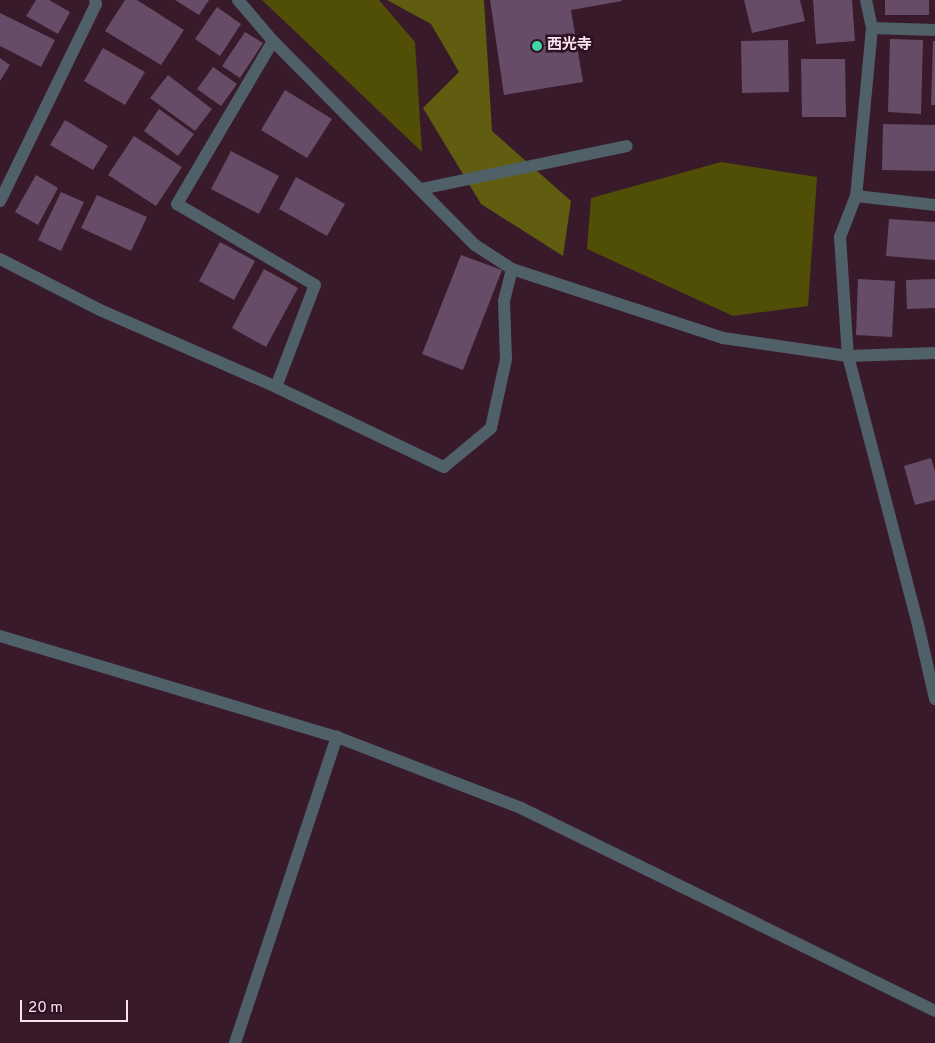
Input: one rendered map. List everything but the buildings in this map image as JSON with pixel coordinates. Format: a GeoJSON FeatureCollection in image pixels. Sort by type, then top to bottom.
{"type":"FeatureCollection","features":[{"type":"Feature","properties":{"kind":"street"},"geometry":{"type":"LineString","coordinates":[[0,201],[96,4],[95,0]]}},
{"type":"Feature","properties":{"kind":"street"},"geometry":{"type":"LineString","coordinates":[[238,0],[273,42],[475,245],[512,269],[723,338],[848,356],[935,353]]}},
{"type":"Feature","properties":{"kind":"street"},"geometry":{"type":"LineString","coordinates":[[866,0],[872,28],[856,196],[840,237],[848,356],[920,629],[935,699]]}},
{"type":"Feature","properties":{"kind":"street"},"geometry":{"type":"LineString","coordinates":[[872,28],[935,30]]}},
{"type":"Feature","properties":{"kind":"street"},"geometry":{"type":"LineString","coordinates":[[273,42],[177,204],[315,285],[276,387]]}},
{"type":"Feature","properties":{"kind":"street"},"geometry":{"type":"LineString","coordinates":[[421,189],[627,146]]}},
{"type":"Feature","properties":{"kind":"street"},"geometry":{"type":"LineString","coordinates":[[856,196],[935,205]]}},
{"type":"Feature","properties":{"kind":"street"},"geometry":{"type":"LineString","coordinates":[[0,259],[100,310],[276,387],[444,467],[490,428],[506,359],[504,301],[512,269]]}},
{"type":"Feature","properties":{"kind":"street"},"geometry":{"type":"LineString","coordinates":[[0,636],[337,737],[522,808],[935,1011]]}},
{"type":"Feature","properties":{"kind":"street"},"geometry":{"type":"LineString","coordinates":[[234,1043],[337,737]]}},
{"type":"Feature","properties":{"kind":"shaded area"},"geometry":{"type":"Polygon","coordinates":[[[262,0],[379,0],[415,42],[422,152],[262,0]]]}},
{"type":"Feature","properties":{"kind":"shaded area"},"geometry":{"type":"Polygon","coordinates":[[[387,0],[484,0],[492,131],[571,201],[563,256],[481,204],[423,108],[459,72],[431,24],[387,0]]]}},
{"type":"Feature","properties":{"kind":"shaded area"},"geometry":{"type":"Polygon","coordinates":[[[721,162],[817,177],[808,306],[733,316],[587,249],[591,198],[721,162]]]}},
{"type":"Feature","properties":{"kind":"place","name":"西光寺"},"geometry":{"type":"Point","coordinates":[537,46]}}]}
